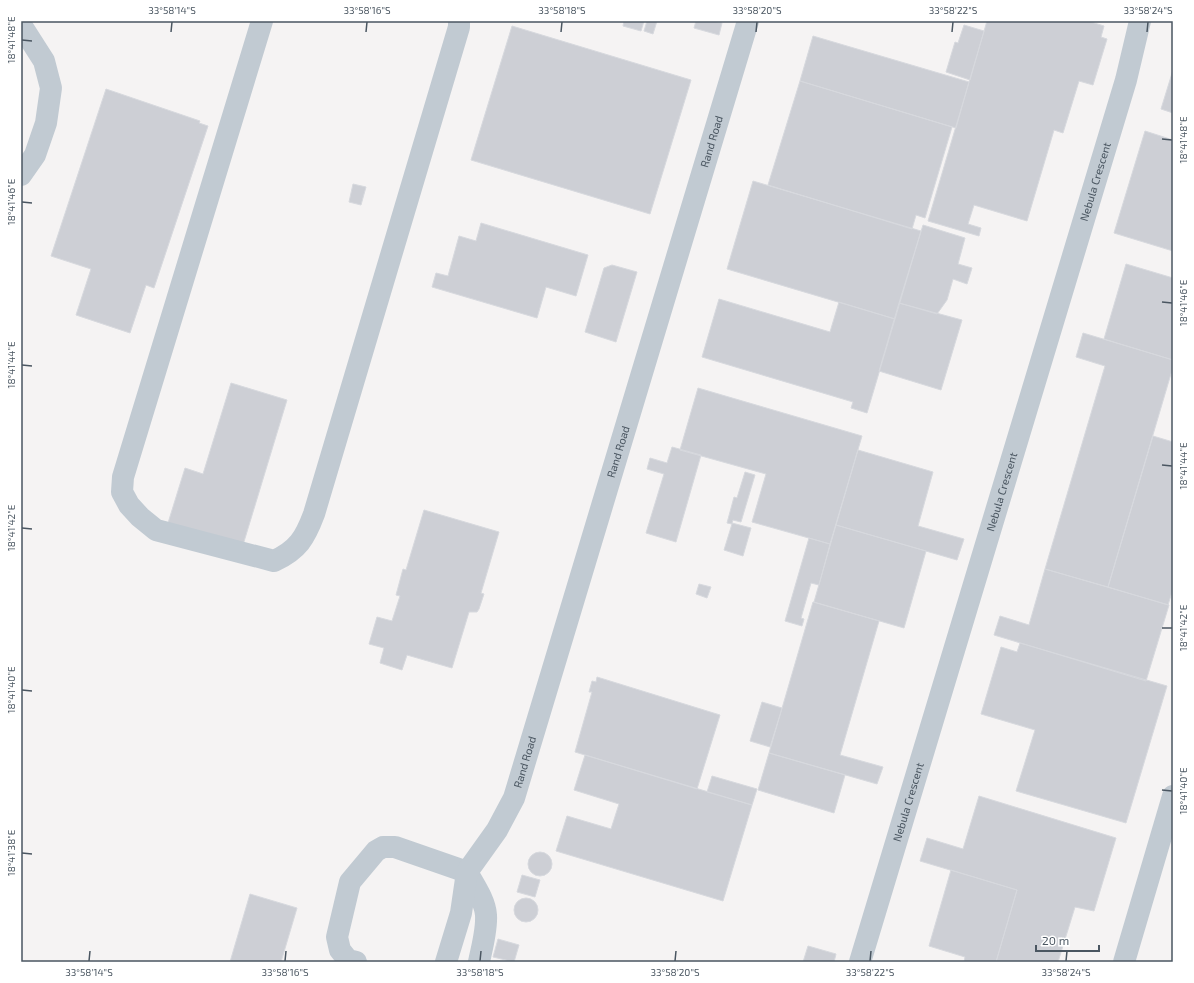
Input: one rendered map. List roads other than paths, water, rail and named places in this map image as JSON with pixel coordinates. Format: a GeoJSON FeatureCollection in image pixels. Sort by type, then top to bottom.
{"type":"FeatureCollection","features":[{"type":"Feature","properties":{"kind":"lane"},"geometry":{"type":"LineString","coordinates":[[262,21],[124,478],[122,492],[129,506],[156,530],[274,561],[296,548],[307,534],[314,514],[459,27],[459,21]]}},
{"type":"Feature","properties":{"kind":"lane","name":"Rand Road"},"geometry":{"type":"LineString","coordinates":[[467,872],[497,830],[514,798],[748,21]]}},
{"type":"Feature","properties":{"kind":"lane","name":"Nebula Crescent"},"geometry":{"type":"LineString","coordinates":[[860,962],[1126,80],[1140,21]]}},
{"type":"Feature","properties":{"kind":"lane"},"geometry":{"type":"LineString","coordinates":[[21,24],[44,61],[51,88],[46,124],[35,155],[21,175]]}},
{"type":"Feature","properties":{"kind":"lane"},"geometry":{"type":"LineString","coordinates":[[1124,962],[1173,796]]}},
{"type":"Feature","properties":{"kind":"lane"},"geometry":{"type":"LineString","coordinates":[[356,962],[348,960],[340,950],[337,937],[350,882],[376,851],[383,847],[395,847],[467,872],[481,898],[486,914],[484,941],[479,962]]}},
{"type":"Feature","properties":{"kind":"lane"},"geometry":{"type":"LineString","coordinates":[[446,962],[461,913],[467,872]]}}]}
